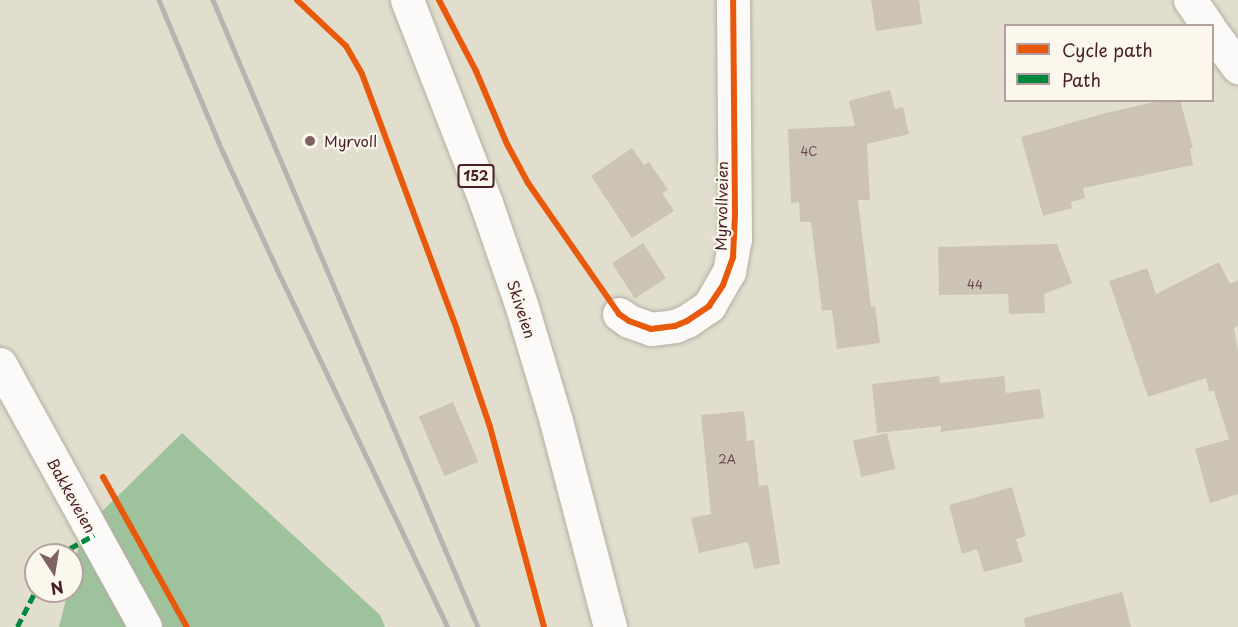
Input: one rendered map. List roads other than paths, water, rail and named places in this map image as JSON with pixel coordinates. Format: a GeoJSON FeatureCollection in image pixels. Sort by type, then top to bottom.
{"type":"FeatureCollection","features":[{"type":"Feature","properties":{"kind":"street","name":"Skiveien"},"geometry":{"type":"LineString","coordinates":[[407,0],[482,192],[521,304],[556,421],[610,627]]}},
{"type":"Feature","properties":{"kind":"street","name":"Myrvollveien"},"geometry":{"type":"LineString","coordinates":[[619,314],[628,321],[651,329],[675,326],[699,314],[709,306],[729,272],[735,239],[734,0]]}},
{"type":"Feature","properties":{"kind":"street"},"geometry":{"type":"LineString","coordinates":[[1190,0],[1207,24]]}},
{"type":"Feature","properties":{"kind":"street"},"geometry":{"type":"LineString","coordinates":[[1214,35],[1238,67]]}},
{"type":"Feature","properties":{"kind":"street","name":"Bakkeveien"},"geometry":{"type":"LineString","coordinates":[[0,364],[145,627]]}},
{"type":"Feature","properties":{"kind":"railway"},"geometry":{"type":"LineString","coordinates":[[159,0],[223,152],[448,627]]}},
{"type":"Feature","properties":{"kind":"railway"},"geometry":{"type":"LineString","coordinates":[[213,0],[478,627]]}},
{"type":"Feature","properties":{"kind":"place","name":"Myrvoll"},"geometry":{"type":"Point","coordinates":[310,141]}}]}
